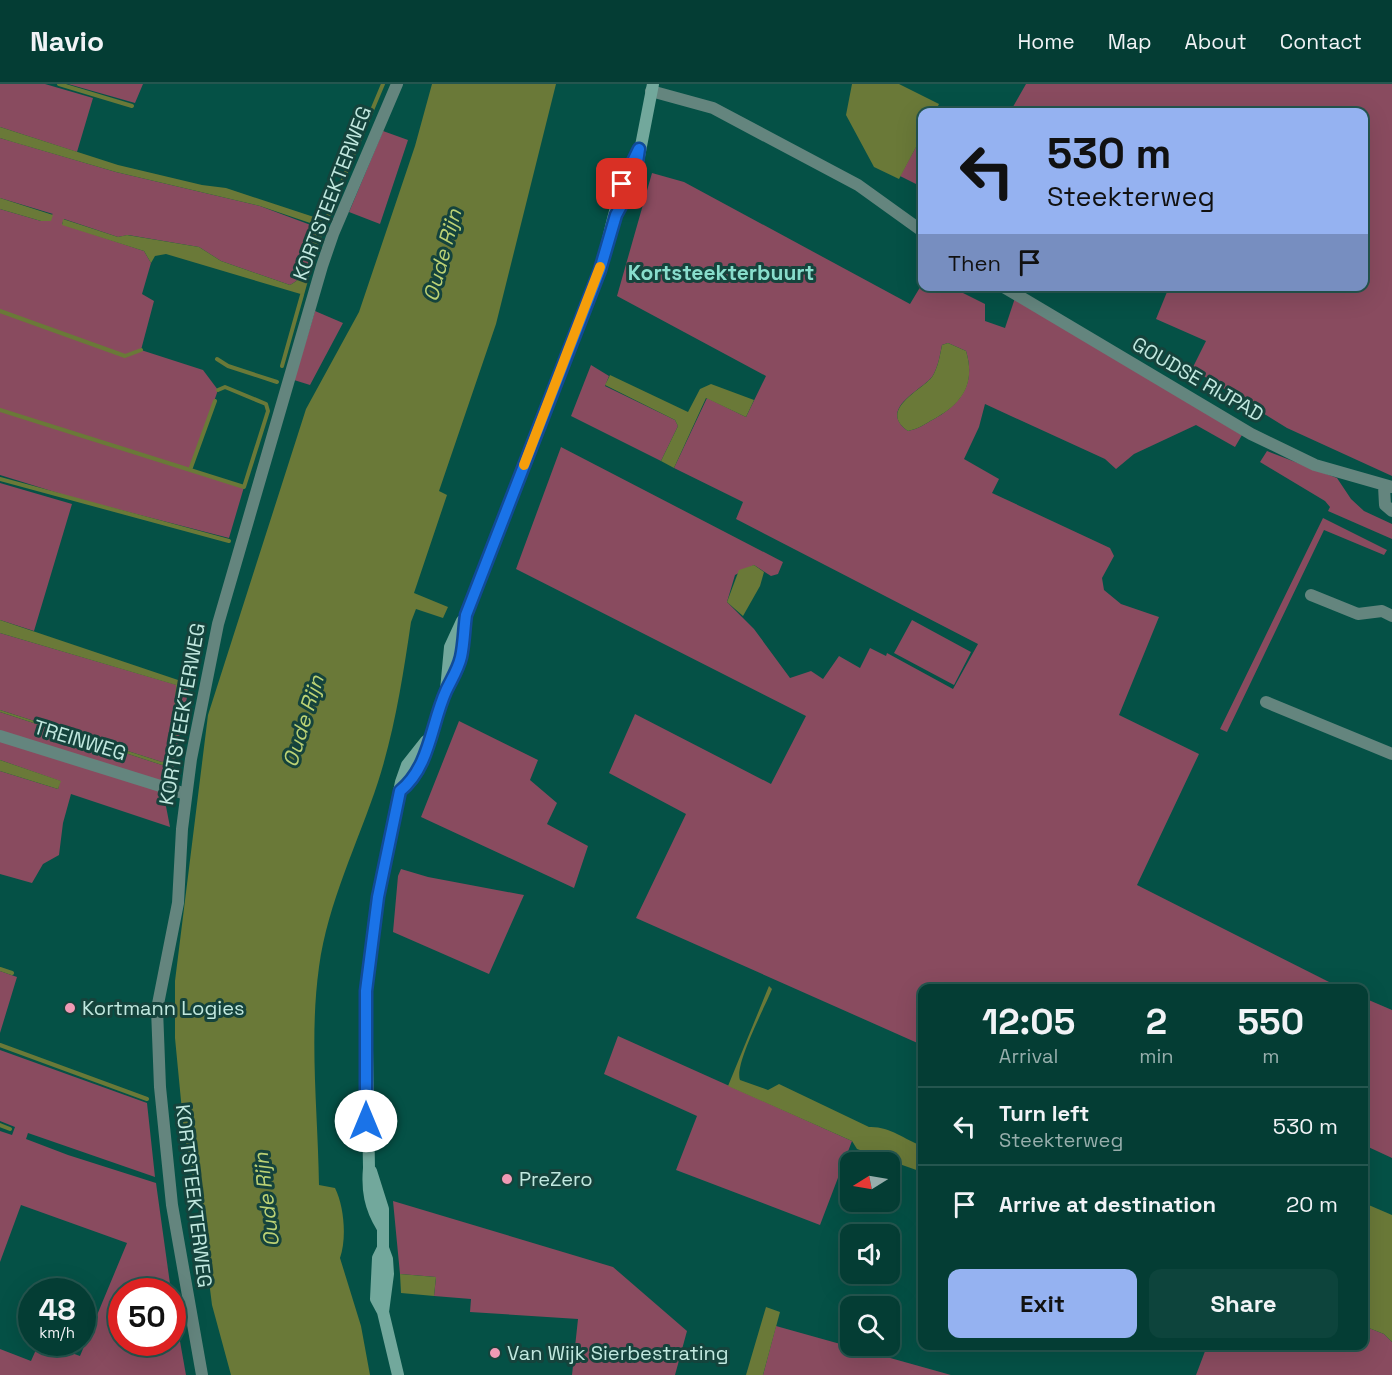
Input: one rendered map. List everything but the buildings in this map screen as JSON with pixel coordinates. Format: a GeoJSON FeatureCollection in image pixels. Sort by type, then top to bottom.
{"type":"FeatureCollection","features":[{"type":"Feature","properties":{"kind":"main road"},"geometry":{"type":"LineString","coordinates":[[398,1375],[383,1312],[388,1274],[382,1227],[374,1214],[367,1189],[369,1167],[366,991],[378,897],[400,791],[409,784],[421,764],[446,691],[450,648],[457,627],[466,615],[600,270],[616,215],[616,198],[639,149],[652,86]]}},
{"type":"Feature","properties":{"kind":"street","name":"KORTSTEEKTERWEG"},"geometry":{"type":"LineString","coordinates":[[202,1375],[172,1205],[157,1027],[160,987],[178,903],[186,794],[218,624],[239,543],[333,234],[397,84]]}},
{"type":"Feature","properties":{"kind":"street"},"geometry":{"type":"LineString","coordinates":[[652,86],[713,108],[858,185],[918,228]]}},
{"type":"Feature","properties":{"kind":"street","name":"GOUDSE RIJPAD"},"geometry":{"type":"LineString","coordinates":[[1010,291],[1251,434],[1315,465],[1388,487],[1385,504],[1392,512]]}},
{"type":"Feature","properties":{"kind":"street"},"geometry":{"type":"LineString","coordinates":[[1311,595],[1358,614],[1382,611],[1392,616]]}},
{"type":"Feature","properties":{"kind":"street"},"geometry":{"type":"LineString","coordinates":[[1266,702],[1392,754]]}},
{"type":"Feature","properties":{"kind":"street","name":"TREINWEG"},"geometry":{"type":"LineString","coordinates":[[0,735],[186,794]]}},
{"type":"Feature","properties":{"kind":"shaded area"},"geometry":{"type":"Polygon","coordinates":[[[0,84],[45,84],[93,98],[77,152],[0,127],[0,84]]]}},
{"type":"Feature","properties":{"kind":"shaded area"},"geometry":{"type":"Polygon","coordinates":[[[68,84],[143,84],[135,103],[68,84]]]}},
{"type":"Feature","properties":{"kind":"shaded area"},"geometry":{"type":"Polygon","coordinates":[[[1026,84],[1392,84],[1392,476],[1287,428],[1194,370],[1193,367],[1206,341],[1156,319],[1167,291],[1368,291],[1368,108],[1012,108],[1026,84]]]}},
{"type":"Feature","properties":{"kind":"shaded area"},"geometry":{"type":"Polygon","coordinates":[[[383,131],[408,140],[380,224],[349,212],[383,131]]]}},
{"type":"Feature","properties":{"kind":"shaded area"},"geometry":{"type":"Polygon","coordinates":[[[0,138],[116,172],[260,206],[316,227],[307,268],[290,285],[221,261],[199,247],[128,235],[118,237],[64,219],[62,224],[144,251],[151,263],[142,294],[154,301],[141,350],[203,370],[218,390],[190,470],[244,487],[229,538],[74,498],[0,475],[0,411],[100,442],[0,409],[0,209],[41,221],[53,214],[0,198],[0,138]]]}},
{"type":"Feature","properties":{"kind":"shaded area"},"geometry":{"type":"Polygon","coordinates":[[[918,143],[918,185],[900,176],[918,143]]]}},
{"type":"Feature","properties":{"kind":"shaded area"},"geometry":{"type":"Polygon","coordinates":[[[652,173],[684,182],[910,304],[918,291],[959,291],[985,304],[985,321],[1005,328],[1015,298],[1242,435],[1235,447],[1196,425],[1134,454],[1116,469],[1105,459],[985,404],[979,427],[964,459],[999,479],[992,493],[1110,548],[1114,556],[1102,578],[1104,590],[1121,604],[1159,617],[1119,715],[1199,754],[1137,885],[1333,984],[918,984],[918,1043],[636,918],[686,814],[609,773],[635,714],[771,784],[806,716],[516,569],[561,447],[783,562],[778,574],[771,576],[754,565],[735,575],[727,602],[754,629],[790,678],[811,671],[823,679],[839,656],[860,668],[870,648],[886,656],[887,653],[953,689],[978,644],[736,519],[743,502],[674,468],[707,398],[746,417],[766,376],[617,296],[652,173]],[[948,343],[942,345],[932,377],[899,408],[897,415],[900,423],[908,431],[915,429],[952,407],[964,392],[969,363],[966,351],[948,343]]]}},
{"type":"Feature","properties":{"kind":"shaded area"},"geometry":{"type":"Polygon","coordinates":[[[315,311],[343,323],[310,385],[294,380],[315,311]]]}},
{"type":"Feature","properties":{"kind":"shaded area"},"geometry":{"type":"Polygon","coordinates":[[[591,365],[609,376],[605,386],[675,420],[678,426],[661,461],[571,416],[591,365]]]}},
{"type":"Feature","properties":{"kind":"shaded area"},"geometry":{"type":"Polygon","coordinates":[[[1267,451],[1337,478],[1351,499],[1364,511],[1392,524],[1392,539],[1328,511],[1330,507],[1325,501],[1260,462],[1267,451]]]}},
{"type":"Feature","properties":{"kind":"shaded area"},"geometry":{"type":"Polygon","coordinates":[[[0,483],[72,504],[34,631],[0,620],[0,483]]]}},
{"type":"Feature","properties":{"kind":"shaded area"},"geometry":{"type":"Polygon","coordinates":[[[1323,518],[1387,550],[1384,555],[1324,530],[1227,732],[1220,729],[1323,518]]]}},
{"type":"Feature","properties":{"kind":"shaded area"},"geometry":{"type":"Polygon","coordinates":[[[912,620],[971,652],[954,685],[894,653],[912,620]]]}},
{"type":"Feature","properties":{"kind":"shaded area"},"geometry":{"type":"Polygon","coordinates":[[[0,633],[177,685],[172,745],[175,744],[184,686],[189,687],[173,769],[164,796],[170,827],[71,794],[63,823],[59,855],[43,864],[32,883],[0,874],[0,771],[58,789],[60,781],[0,760],[0,712],[162,765],[167,761],[162,762],[0,710],[0,633]]]}},
{"type":"Feature","properties":{"kind":"shaded area"},"geometry":{"type":"Polygon","coordinates":[[[459,721],[538,760],[530,780],[557,803],[547,824],[588,846],[574,888],[421,817],[459,721]]]}},
{"type":"Feature","properties":{"kind":"shaded area"},"geometry":{"type":"Polygon","coordinates":[[[401,869],[428,877],[524,895],[489,974],[393,932],[398,876],[401,869]]]}},
{"type":"Feature","properties":{"kind":"shaded area"},"geometry":{"type":"Polygon","coordinates":[[[0,971],[17,977],[0,1033],[0,971]]]}},
{"type":"Feature","properties":{"kind":"shaded area"},"geometry":{"type":"Polygon","coordinates":[[[1368,1000],[1392,1010],[1392,1158],[1368,1147],[1368,1000]]]}},
{"type":"Feature","properties":{"kind":"shaded area"},"geometry":{"type":"Polygon","coordinates":[[[618,1036],[852,1141],[848,1152],[840,1152],[840,1172],[820,1225],[676,1170],[697,1116],[604,1074],[618,1036]]]}},
{"type":"Feature","properties":{"kind":"shaded area"},"geometry":{"type":"Polygon","coordinates":[[[0,1050],[147,1103],[155,1177],[28,1133],[26,1139],[156,1183],[169,1278],[112,1278],[127,1243],[21,1205],[0,1262],[0,1131],[12,1135],[15,1127],[0,1121],[0,1050]]]}},
{"type":"Feature","properties":{"kind":"shaded area"},"geometry":{"type":"Polygon","coordinates":[[[393,1201],[613,1267],[687,1331],[675,1375],[572,1375],[578,1319],[470,1312],[471,1299],[434,1296],[436,1277],[400,1274],[393,1201]]]}},
{"type":"Feature","properties":{"kind":"shaded area"},"geometry":{"type":"Polygon","coordinates":[[[108,1289],[108,1356],[183,1356],[186,1375],[0,1375],[0,1349],[31,1361],[33,1356],[96,1356],[96,1318],[108,1289]]]}},
{"type":"Feature","properties":{"kind":"shaded area"},"geometry":{"type":"Polygon","coordinates":[[[776,1326],[840,1344],[840,1356],[883,1356],[951,1375],[763,1375],[776,1326]]]}},
{"type":"Feature","properties":{"kind":"shaded area"},"geometry":{"type":"Polygon","coordinates":[[[1368,1328],[1384,1334],[1392,1342],[1392,1375],[1196,1375],[1205,1350],[1368,1350],[1368,1328]]]}},
{"type":"Feature","properties":{"kind":"water","name":"Oude Rijn"},"geometry":{"type":"Polygon","coordinates":[[[432,84],[556,84],[496,324],[439,491],[447,495],[414,593],[448,607],[443,618],[416,609],[411,622],[398,702],[384,762],[336,896],[319,967],[314,1049],[319,1185],[335,1188],[341,1204],[344,1232],[340,1258],[361,1326],[370,1375],[231,1375],[212,1305],[201,1217],[184,1132],[175,1038],[175,981],[208,715],[306,409],[359,312],[415,146],[432,84]]]}},
{"type":"Feature","properties":{"kind":"water"},"geometry":{"type":"Polygon","coordinates":[[[852,84],[899,84],[939,104],[937,108],[918,108],[918,143],[899,179],[874,167],[846,115],[852,84]]]}},
{"type":"Feature","properties":{"kind":"water"},"geometry":{"type":"Polygon","coordinates":[[[0,127],[118,165],[202,185],[226,188],[320,219],[327,214],[339,189],[341,191],[317,248],[304,295],[166,254],[155,256],[151,263],[144,251],[62,225],[63,219],[118,237],[127,235],[199,247],[221,261],[290,285],[307,268],[316,228],[313,224],[260,206],[116,172],[0,138],[0,127]]]}},
{"type":"Feature","properties":{"kind":"water"},"geometry":{"type":"Polygon","coordinates":[[[0,198],[53,215],[51,221],[41,221],[0,209],[0,198]]]}},
{"type":"Feature","properties":{"kind":"water"},"geometry":{"type":"Polygon","coordinates":[[[948,343],[966,351],[969,373],[964,392],[959,400],[944,413],[908,431],[897,416],[899,408],[932,377],[942,345],[948,343]]]}},
{"type":"Feature","properties":{"kind":"water"},"geometry":{"type":"Polygon","coordinates":[[[610,375],[688,412],[700,389],[711,384],[754,400],[746,417],[706,398],[674,468],[661,461],[678,426],[675,420],[605,385],[610,375]]]}},
{"type":"Feature","properties":{"kind":"water"},"geometry":{"type":"Polygon","coordinates":[[[754,565],[764,572],[760,586],[743,616],[727,602],[739,570],[754,565]]]}},
{"type":"Feature","properties":{"kind":"water"},"geometry":{"type":"Polygon","coordinates":[[[0,620],[184,682],[175,745],[172,745],[176,685],[0,633],[0,620]]]}},
{"type":"Feature","properties":{"kind":"water"},"geometry":{"type":"Polygon","coordinates":[[[0,710],[162,762],[170,759],[172,761],[162,765],[0,712],[0,710]]]}},
{"type":"Feature","properties":{"kind":"water"},"geometry":{"type":"Polygon","coordinates":[[[0,760],[61,781],[58,789],[0,771],[0,760]]]}},
{"type":"Feature","properties":{"kind":"water"},"geometry":{"type":"Polygon","coordinates":[[[769,986],[772,989],[741,1062],[740,1080],[768,1090],[779,1084],[869,1127],[890,1131],[918,1144],[918,1171],[900,1164],[900,1152],[865,1152],[857,1149],[852,1141],[728,1086],[769,986]]]}},
{"type":"Feature","properties":{"kind":"water"},"geometry":{"type":"Polygon","coordinates":[[[1368,1205],[1392,1215],[1392,1342],[1384,1334],[1368,1328],[1368,1205]]]}},
{"type":"Feature","properties":{"kind":"water"},"geometry":{"type":"Polygon","coordinates":[[[400,1274],[436,1277],[434,1296],[401,1293],[400,1274]]]}},
{"type":"Feature","properties":{"kind":"water"},"geometry":{"type":"Polygon","coordinates":[[[766,1307],[780,1312],[763,1375],[746,1375],[766,1307]]]}},
{"type":"Feature","properties":{"kind":"waterway"},"geometry":{"type":"LineString","coordinates":[[59,84],[132,106]]}},
{"type":"Feature","properties":{"kind":"waterway"},"geometry":{"type":"LineString","coordinates":[[339,189],[383,84]]}},
{"type":"Feature","properties":{"kind":"waterway"},"geometry":{"type":"LineString","coordinates":[[282,366],[302,295]]}},
{"type":"Feature","properties":{"kind":"waterway"},"geometry":{"type":"LineString","coordinates":[[0,311],[125,356],[141,350]]}},
{"type":"Feature","properties":{"kind":"waterway"},"geometry":{"type":"LineString","coordinates":[[217,359],[228,366],[277,382]]}},
{"type":"Feature","properties":{"kind":"waterway"},"geometry":{"type":"LineString","coordinates":[[0,410],[244,487],[268,411],[266,404],[225,387],[218,390]]}},
{"type":"Feature","properties":{"kind":"waterway"},"geometry":{"type":"LineString","coordinates":[[190,470],[215,401]]}},
{"type":"Feature","properties":{"kind":"waterway"},"geometry":{"type":"LineString","coordinates":[[0,479],[229,541]]}},
{"type":"Feature","properties":{"kind":"waterway"},"geometry":{"type":"LineString","coordinates":[[0,969],[12,973]]}},
{"type":"Feature","properties":{"kind":"waterway"},"geometry":{"type":"LineString","coordinates":[[0,1045],[147,1099]]}},
{"type":"Feature","properties":{"kind":"waterway"},"geometry":{"type":"LineString","coordinates":[[0,1125],[10,1129]]}},
{"type":"Feature","properties":{"kind":"slow traffic"},"geometry":{"type":"LineString","coordinates":[[524,465],[600,267]]}},
{"type":"Feature","properties":{"kind":"place","name":"Kortmann Logies"},"geometry":{"type":"Point","coordinates":[70,1008]}},
{"type":"Feature","properties":{"kind":"place","name":"PreZero"},"geometry":{"type":"Point","coordinates":[507,1179]}},
{"type":"Feature","properties":{"kind":"place","name":"Van Wijk Sierbestrating"},"geometry":{"type":"Point","coordinates":[495,1353]}},
{"type":"Feature","properties":{"kind":"district","name":"Kortsteekterbuurt"},"geometry":{"type":"Point","coordinates":[721,272]}},
{"type":"Feature","properties":{"kind":"route"},"geometry":{"type":"LineString","coordinates":[[366,1121],[366,991],[378,897],[400,791],[409,784],[421,764],[446,691],[455,676],[461,657],[466,615],[600,270],[616,215],[634,182],[639,162],[639,149],[622,184]]}}]}
